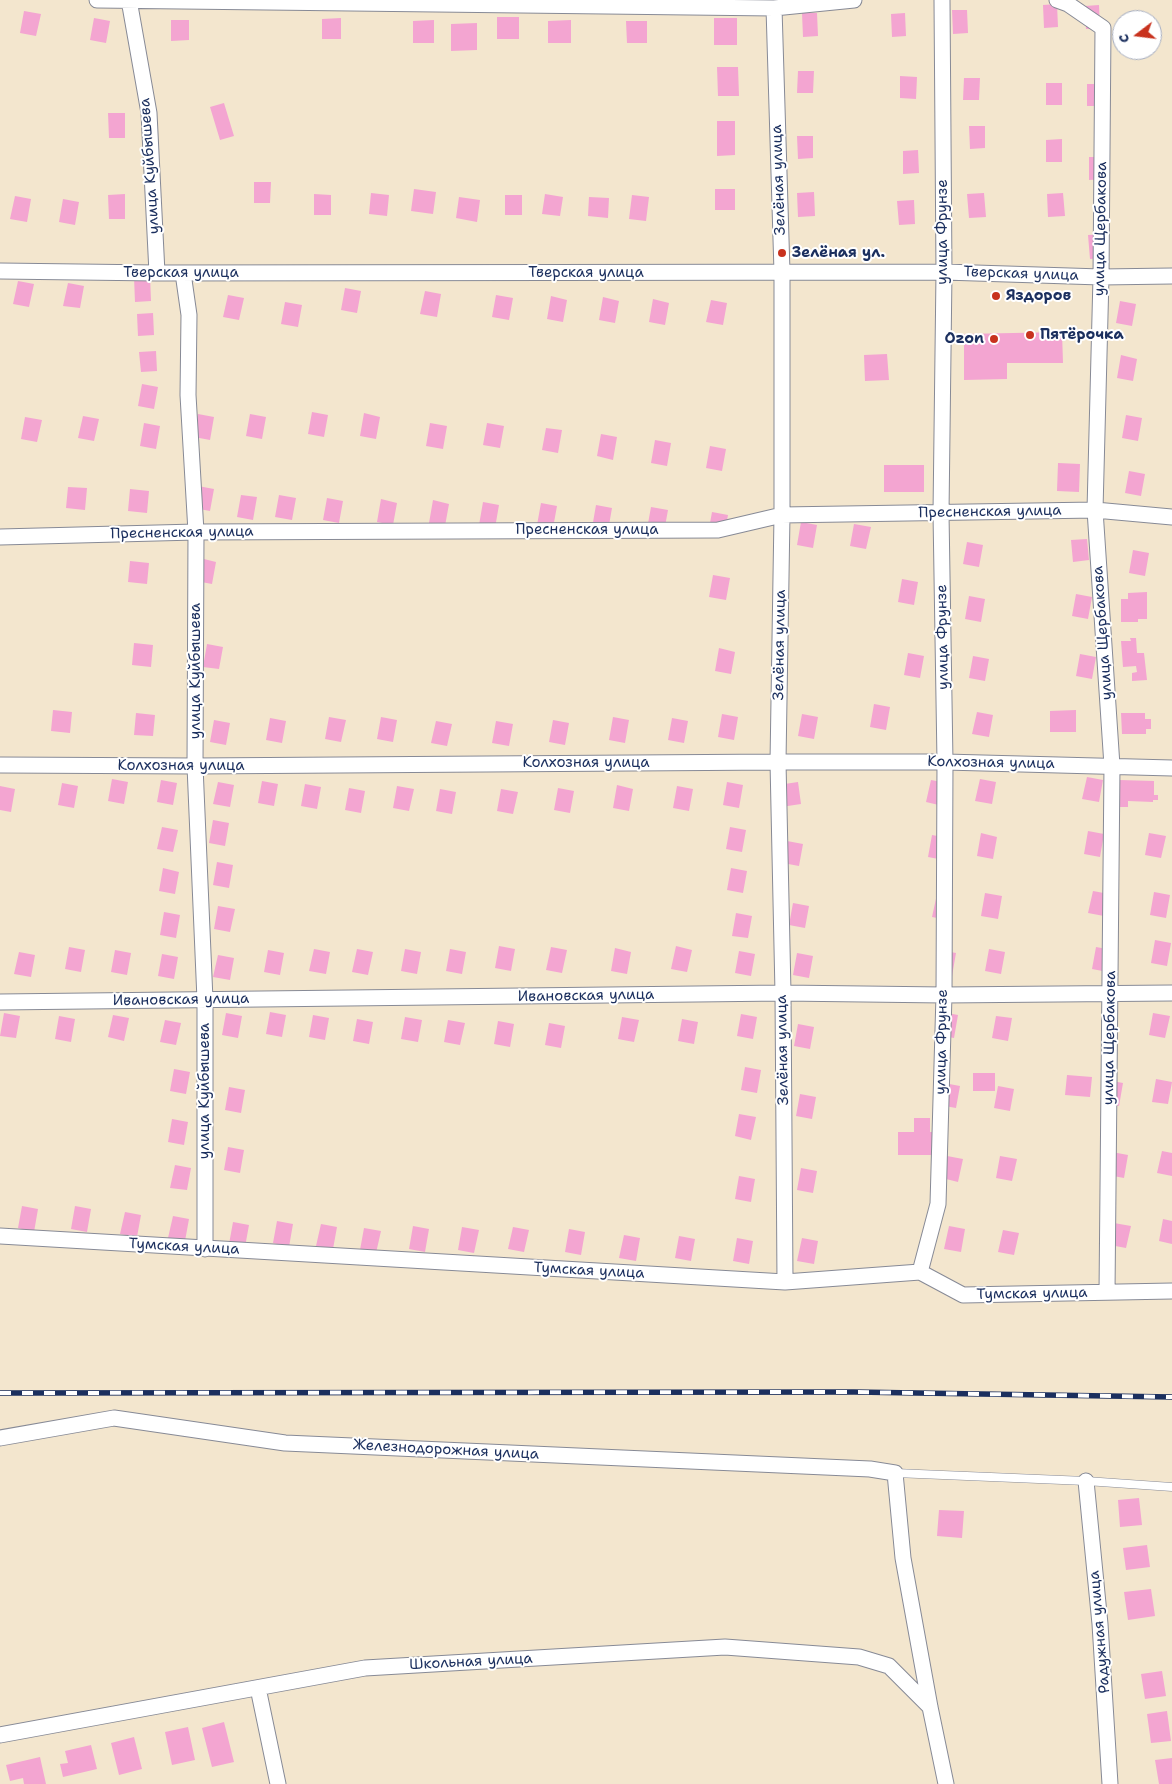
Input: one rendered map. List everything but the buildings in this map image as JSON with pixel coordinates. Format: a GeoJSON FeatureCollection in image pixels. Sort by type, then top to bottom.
{"type":"FeatureCollection","features":[{"type":"Feature","properties":{"kind":"street"},"geometry":{"type":"LineString","coordinates":[[97,0],[774,8],[854,0]]}},
{"type":"Feature","properties":{"kind":"street","name":"улица Фрунзе"},"geometry":{"type":"LineString","coordinates":[[920,1272],[938,1204],[944,995],[946,762],[941,513],[944,272],[942,0]]}},
{"type":"Feature","properties":{"kind":"street","name":"улица Щербакова"},"geometry":{"type":"LineString","coordinates":[[1057,0],[1068,4],[1103,28],[1101,277],[1095,510],[1112,766],[1107,1292]]}},
{"type":"Feature","properties":{"kind":"street","name":"улица Куйбышева"},"geometry":{"type":"LineString","coordinates":[[129,1],[149,112],[157,273]]}},
{"type":"Feature","properties":{"kind":"street","name":"Зелёная улица"},"geometry":{"type":"LineString","coordinates":[[774,8],[782,272],[782,515],[778,762],[785,1282]]}},
{"type":"Feature","properties":{"kind":"street","name":"Тверская улица"},"geometry":{"type":"LineString","coordinates":[[0,270],[157,273],[944,272],[1101,277],[1172,276]]}},
{"type":"Feature","properties":{"kind":"street","name":"улица Куйбышева"},"geometry":{"type":"LineString","coordinates":[[183,273],[189,315],[188,395],[196,532],[195,766],[205,1000],[205,1249]]}},
{"type":"Feature","properties":{"kind":"street","name":"Пресненская улица"},"geometry":{"type":"LineString","coordinates":[[0,537],[196,532],[718,530],[782,515],[1095,510],[1172,517]]}},
{"type":"Feature","properties":{"kind":"street","name":"Колхозная улица"},"geometry":{"type":"LineString","coordinates":[[0,765],[195,766],[946,762],[1172,768]]}},
{"type":"Feature","properties":{"kind":"street","name":"Ивановская улица"},"geometry":{"type":"LineString","coordinates":[[0,1002],[782,994],[1172,993]]}},
{"type":"Feature","properties":{"kind":"street","name":"Тумская улица"},"geometry":{"type":"LineString","coordinates":[[0,1236],[785,1282],[920,1272],[963,1295],[1172,1291]]}},
{"type":"Feature","properties":{"kind":"street","name":"Железнодорожная улица"},"geometry":{"type":"LineString","coordinates":[[0,1438],[114,1418],[285,1443],[870,1469],[895,1473]]}},
{"type":"Feature","properties":{"kind":"street"},"geometry":{"type":"LineString","coordinates":[[895,1473],[903,1558],[946,1784]]}},
{"type":"Feature","properties":{"kind":"street","name":"Радужная улица"},"geometry":{"type":"LineString","coordinates":[[1086,1481],[1100,1624],[1110,1784]]}},
{"type":"Feature","properties":{"kind":"street","name":"Школьная улица"},"geometry":{"type":"LineString","coordinates":[[0,1734],[365,1668],[725,1647],[859,1657],[889,1666],[930,1707]]}},
{"type":"Feature","properties":{"kind":"street"},"geometry":{"type":"LineString","coordinates":[[258,1688],[278,1784]]}},
{"type":"Feature","properties":{"kind":"lane"},"geometry":{"type":"LineString","coordinates":[[895,1473],[1086,1481],[1172,1487]]}},
{"type":"Feature","properties":{"kind":"railway"},"geometry":{"type":"LineString","coordinates":[[0,1393],[854,1392],[1172,1397]]}},
{"type":"Feature","properties":{"kind":"place","name":"Зелёная ул."},"geometry":{"type":"Point","coordinates":[782,253]}},
{"type":"Feature","properties":{"kind":"place","name":"Яздоров"},"geometry":{"type":"Point","coordinates":[996,296]}},
{"type":"Feature","properties":{"kind":"place","name":"Пятёрочка"},"geometry":{"type":"Point","coordinates":[1030,335]}},
{"type":"Feature","properties":{"kind":"place","name":"Ozon"},"geometry":{"type":"Point","coordinates":[994,339]}}]}
